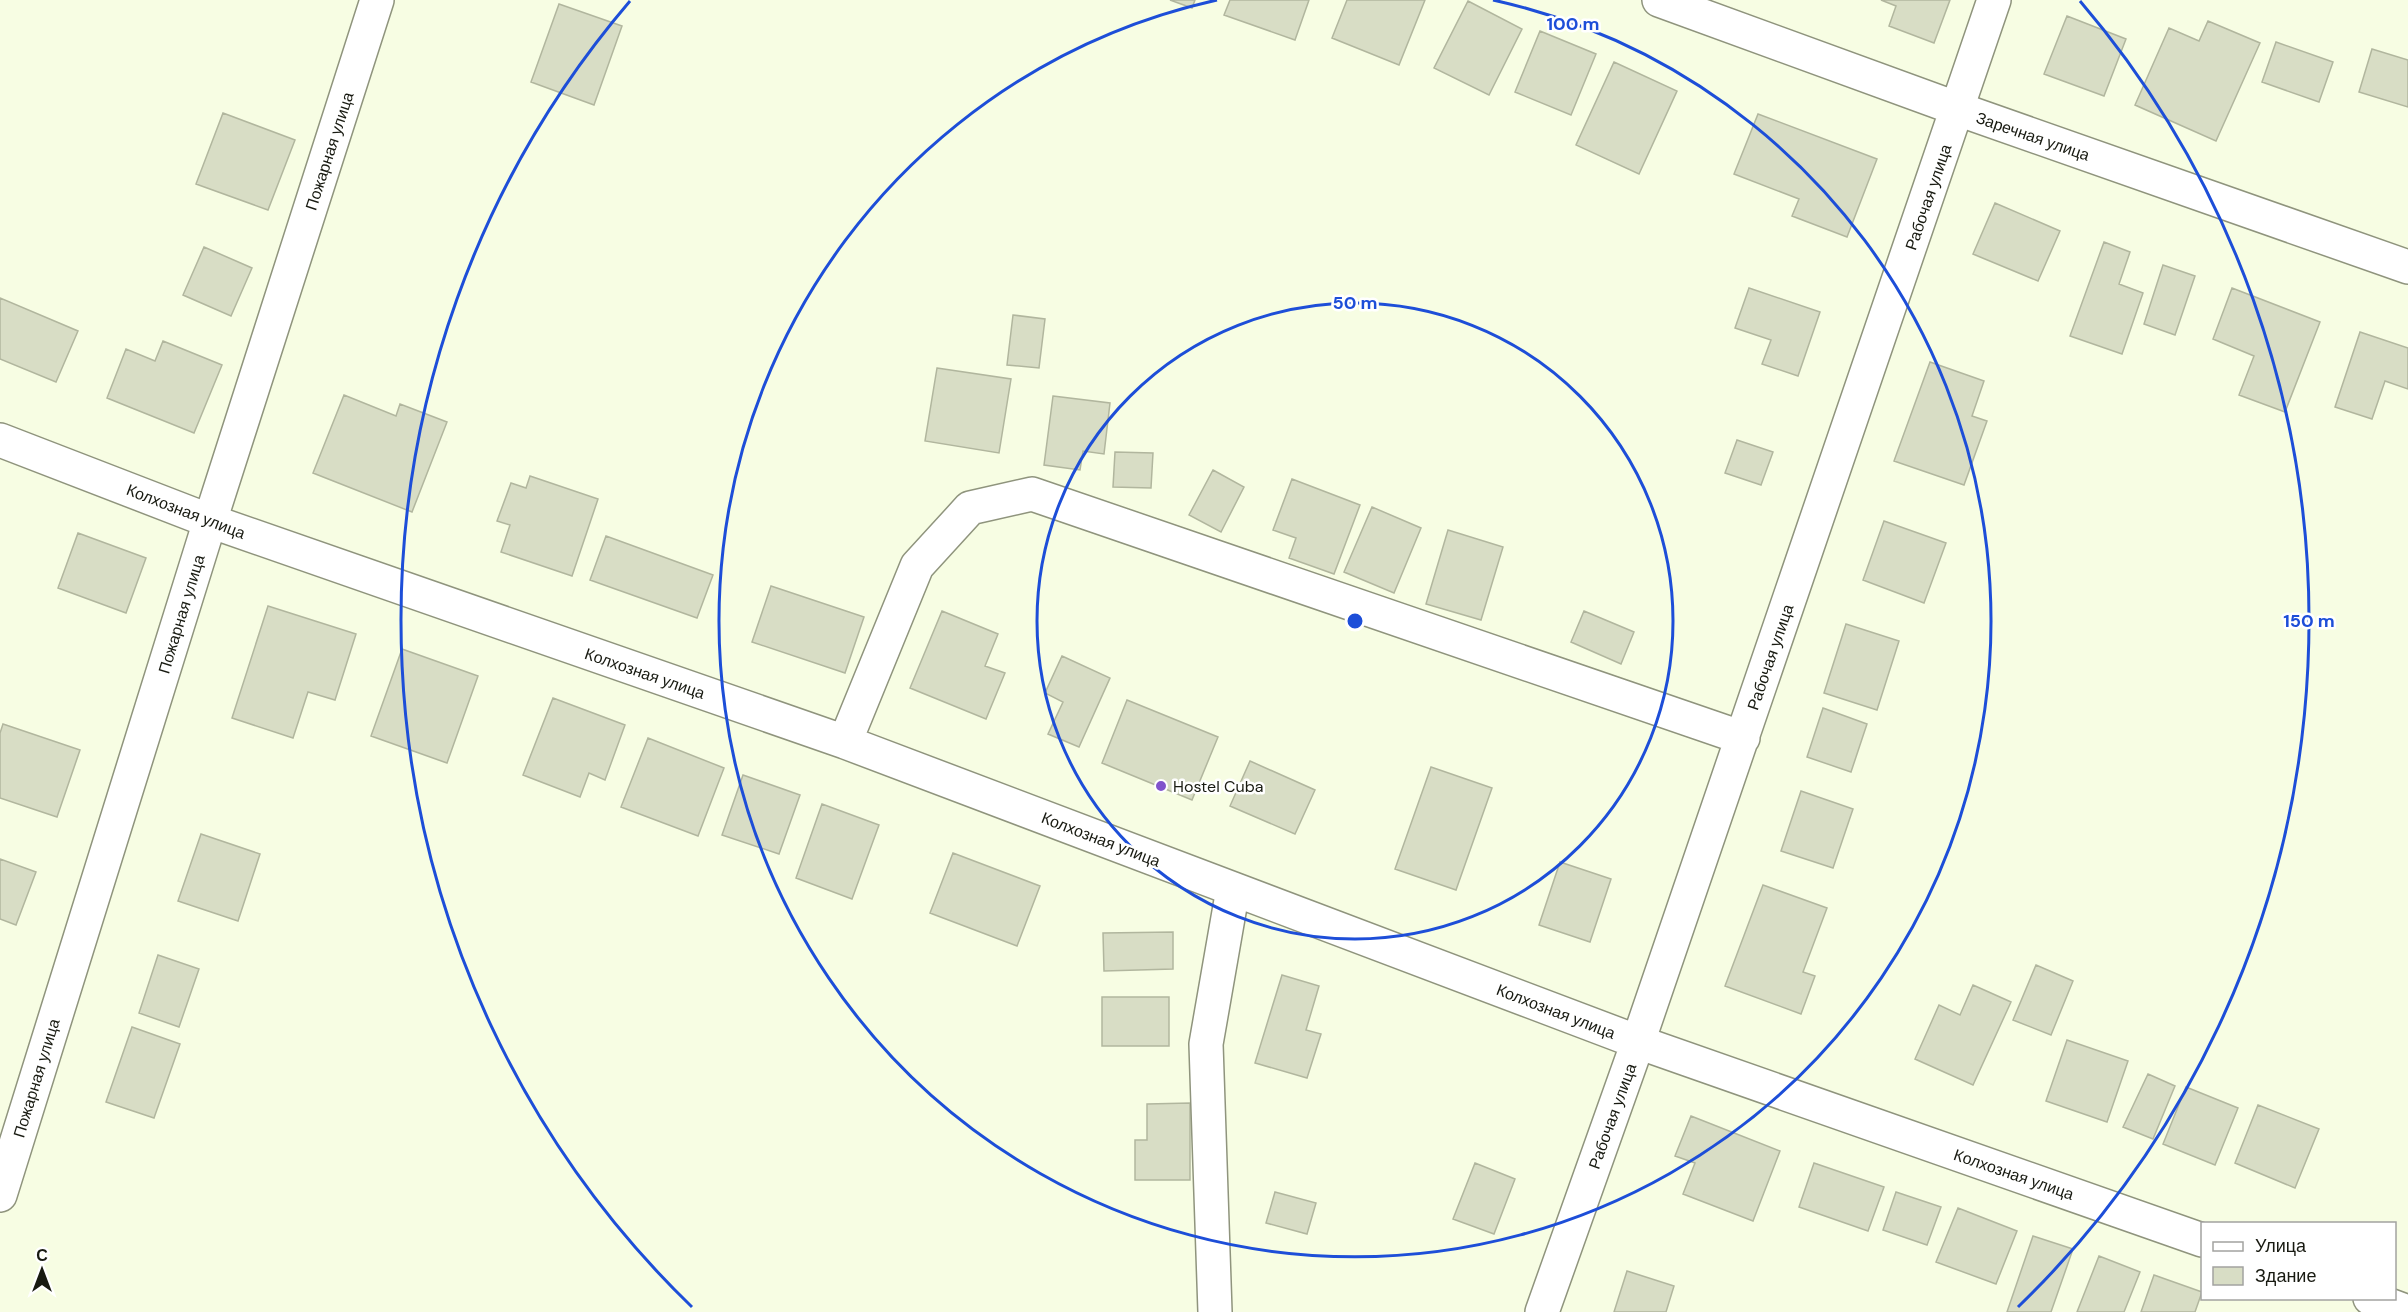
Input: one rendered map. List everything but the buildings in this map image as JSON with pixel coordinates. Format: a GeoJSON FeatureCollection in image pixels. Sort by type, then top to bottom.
{"type":"FeatureCollection","features":[{"type":"Feature","properties":{"kind":"street","name":"Пожарная улица"},"geometry":{"type":"LineString","coordinates":[[0,1195],[210,521],[377,0]]}},
{"type":"Feature","properties":{"kind":"street","name":"Заречная улица"},"geometry":{"type":"LineString","coordinates":[[1659,0],[1958,109],[2408,267]]}},
{"type":"Feature","properties":{"kind":"street","name":"Рабочая улица"},"geometry":{"type":"LineString","coordinates":[[1542,1312],[1743,738],[1994,0]]}},
{"type":"Feature","properties":{"kind":"street","name":"Колхозная улица"},"geometry":{"type":"LineString","coordinates":[[0,440],[210,521],[845,742],[1638,1042],[2201,1240]]}},
{"type":"Feature","properties":{"kind":"street"},"geometry":{"type":"LineString","coordinates":[[845,742],[917,566],[970,508],[1032,494],[1743,738]]}},
{"type":"Feature","properties":{"kind":"street"},"geometry":{"type":"LineString","coordinates":[[1215,1312],[1206,1044],[1233,889]]}},
{"type":"Feature","properties":{"kind":"street"},"geometry":{"type":"LineString","coordinates":[[2373,1300],[2408,1312]]}},
{"type":"Feature","properties":{"kind":"place","name":"Hostel Cuba"},"geometry":{"type":"Point","coordinates":[1161,786]}}]}
